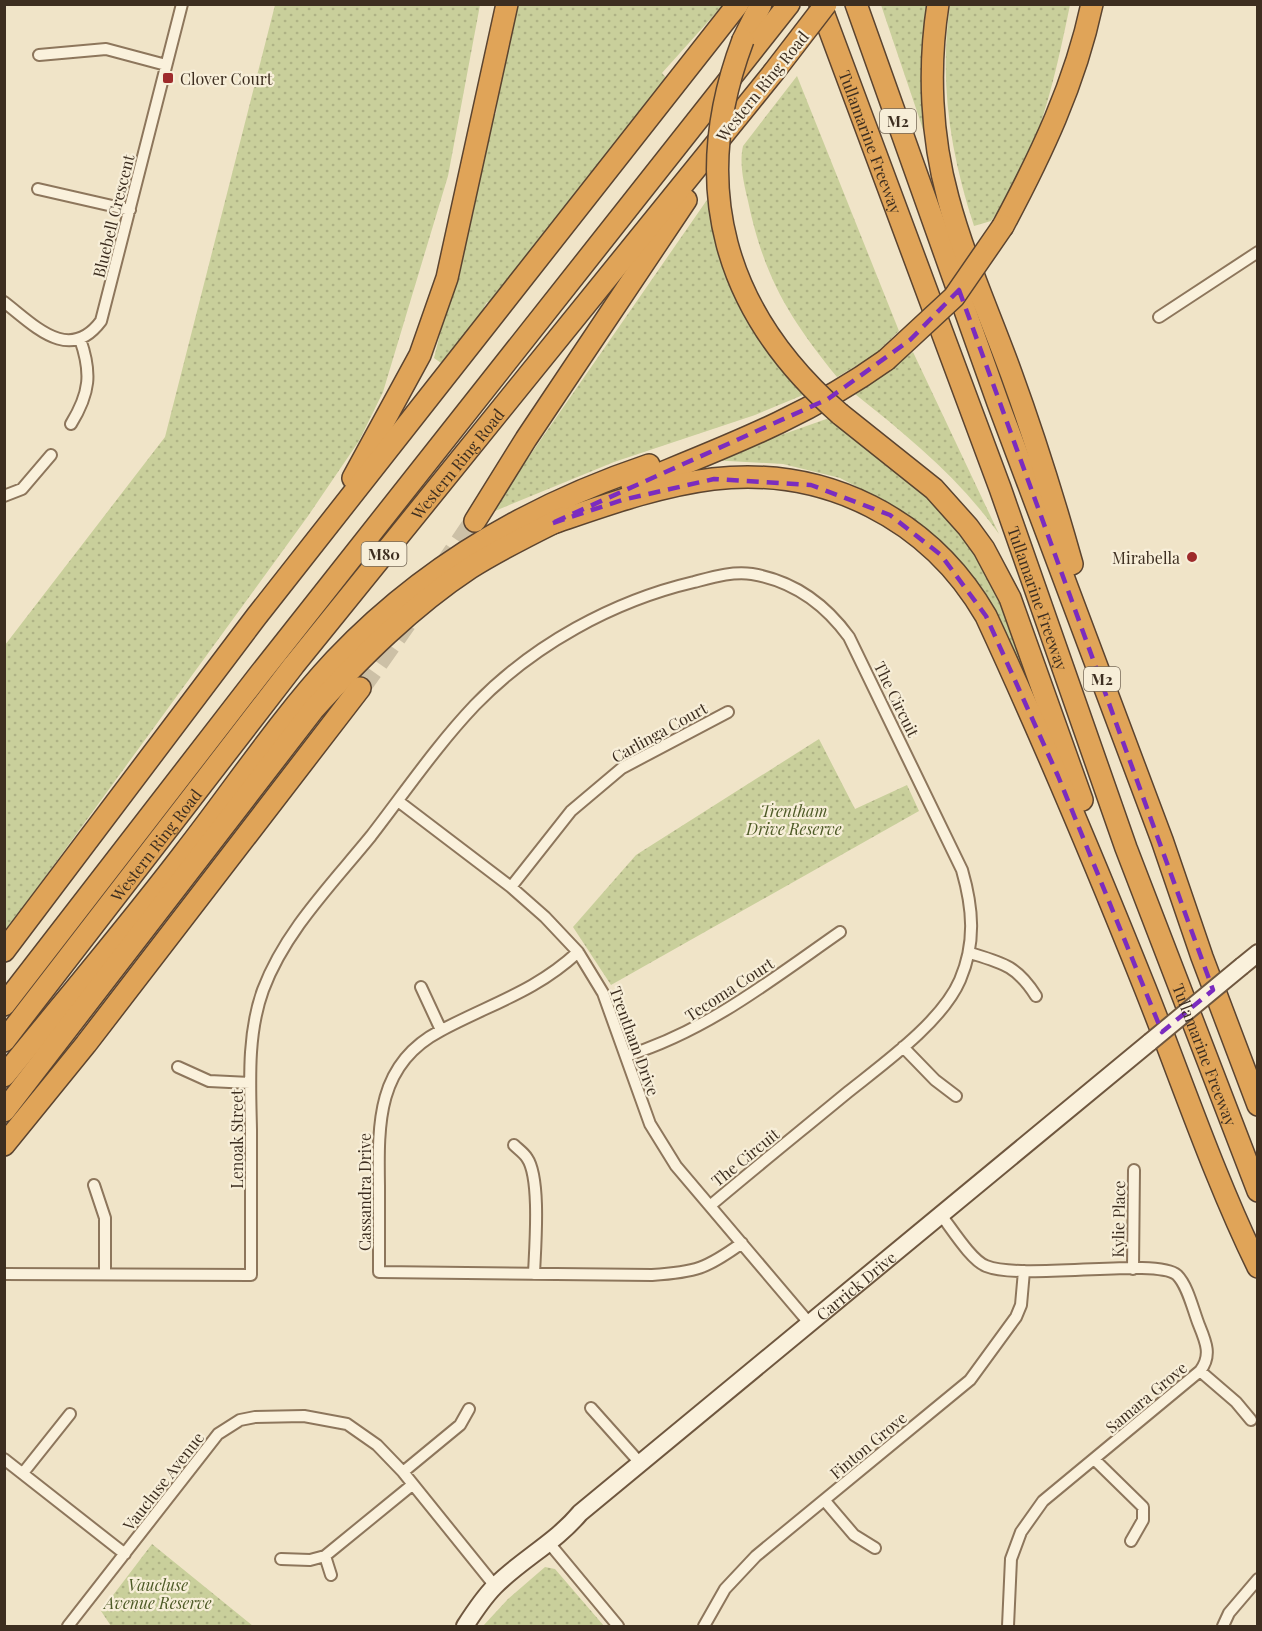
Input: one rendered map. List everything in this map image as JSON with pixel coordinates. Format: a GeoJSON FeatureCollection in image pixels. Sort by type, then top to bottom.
{"type":"FeatureCollection","features":[{"type":"Feature","properties":{"kind":"highway"},"geometry":{"type":"LineString","coordinates":[[296,567],[341,501],[420,355],[430,329],[447,278],[507,4]]}},
{"type":"Feature","properties":{"kind":"highway"},"geometry":{"type":"LineString","coordinates":[[4,951],[296,567],[738,4]]}},
{"type":"Feature","properties":{"kind":"highway"},"geometry":{"type":"LineString","coordinates":[[761,4],[743,40],[731,73],[717,149],[720,212],[729,250],[743,289],[773,344],[801,379],[840,414],[934,489],[978,542],[1010,598],[1145,988]]}},
{"type":"Feature","properties":{"kind":"highway","name":"Western Ring Road"},"geometry":{"type":"LineString","coordinates":[[4,1005],[259,675],[789,4]]}},
{"type":"Feature","properties":{"kind":"highway","name":"Tullamarine Freeway"},"geometry":{"type":"LineString","coordinates":[[820,4],[1000,488],[1134,869],[1257,1191]]}},
{"type":"Feature","properties":{"kind":"highway","name":"Western Ring Road"},"geometry":{"type":"LineString","coordinates":[[4,1041],[294,665],[773,73],[826,4]]}},
{"type":"Feature","properties":{"kind":"highway","name":"Tullamarine Freeway"},"geometry":{"type":"LineString","coordinates":[[856,4],[941,237],[998,403],[1162,840],[1202,957],[1257,1105]]}},
{"type":"Feature","properties":{"kind":"highway"},"geometry":{"type":"LineString","coordinates":[[869,4],[941,237]]}},
{"type":"Feature","properties":{"kind":"highway"},"geometry":{"type":"LineString","coordinates":[[938,4],[933,47],[933,98],[938,147],[948,199],[1021,402],[1162,840]]}},
{"type":"Feature","properties":{"kind":"highway"},"geometry":{"type":"LineString","coordinates":[[1026,179],[1061,81],[1079,4]]}},
{"type":"Feature","properties":{"kind":"highway"},"geometry":{"type":"LineString","coordinates":[[4,1111],[313,710],[352,666],[421,605],[469,569],[510,544],[590,503],[736,444],[849,386],[886,360],[954,297],[1003,226],[1057,120],[1083,48],[1092,4]]}},
{"type":"Feature","properties":{"kind":"highway"},"geometry":{"type":"LineString","coordinates":[[475,521],[615,303],[773,73]]}},
{"type":"Feature","properties":{"kind":"highway"},"geometry":{"type":"LineString","coordinates":[[4,1076],[183,854],[297,704],[336,659],[417,586],[458,555],[576,492],[789,418]]}},
{"type":"Feature","properties":{"kind":"highway"},"geometry":{"type":"LineString","coordinates":[[550,524],[669,487],[714,479],[769,479],[811,485],[850,496],[890,515],[926,541],[959,576],[986,616],[1058,776],[1145,988],[1216,1171],[1257,1267]]}},
{"type":"Feature","properties":{"kind":"highway"},"geometry":{"type":"LineString","coordinates":[[4,1145],[86,1044],[360,688]]}},
{"type":"Feature","properties":{"kind":"street","name":"Bluebell Crescent"},"geometry":{"type":"LineString","coordinates":[[80,339],[94,331],[102,321],[182,4]]}},
{"type":"Feature","properties":{"kind":"street"},"geometry":{"type":"LineString","coordinates":[[39,56],[106,49],[166,65]]}},
{"type":"Feature","properties":{"kind":"street"},"geometry":{"type":"LineString","coordinates":[[38,189],[129,210]]}},
{"type":"Feature","properties":{"kind":"street"},"geometry":{"type":"LineString","coordinates":[[1159,317],[1257,252]]}},
{"type":"Feature","properties":{"kind":"street"},"geometry":{"type":"LineString","coordinates":[[4,302],[47,335],[68,341],[80,339],[88,361],[89,377],[84,397],[71,424]]}},
{"type":"Feature","properties":{"kind":"street"},"geometry":{"type":"LineString","coordinates":[[4,496],[22,489],[51,455]]}},
{"type":"Feature","properties":{"kind":"street","name":"The Circuit"},"geometry":{"type":"LineString","coordinates":[[398,801],[475,705],[503,679],[572,631],[599,616],[669,587],[725,574],[750,574],[776,580],[800,590],[836,620],[849,637],[962,870],[971,901],[970,953],[959,982],[945,1005],[903,1047],[711,1205]]}},
{"type":"Feature","properties":{"kind":"street","name":"Carlinga Court"},"geometry":{"type":"LineString","coordinates":[[511,887],[571,812],[622,768],[728,712]]}},
{"type":"Feature","properties":{"kind":"street","name":"Trentham Drive"},"geometry":{"type":"LineString","coordinates":[[398,801],[511,887],[546,917],[578,952],[603,993],[650,1124],[676,1166],[810,1324]]}},
{"type":"Feature","properties":{"kind":"street","name":"Lenoak Street"},"geometry":{"type":"LineString","coordinates":[[4,1274],[251,1275],[250,1083],[255,1017],[284,944],[398,801]]}},
{"type":"Feature","properties":{"kind":"street","name":"Tecoma Court"},"geometry":{"type":"LineString","coordinates":[[626,1056],[681,1037],[723,1014],[840,932]]}},
{"type":"Feature","properties":{"kind":"street","name":"Cassandra Drive"},"geometry":{"type":"LineString","coordinates":[[578,952],[554,972],[506,1001],[441,1030],[424,1041],[405,1059],[390,1082],[381,1107],[378,1135],[380,1272],[652,1275],[691,1272],[713,1264],[742,1243]]}},
{"type":"Feature","properties":{"kind":"street"},"geometry":{"type":"LineString","coordinates":[[970,953],[1015,969],[1025,978],[1036,996]]}},
{"type":"Feature","properties":{"kind":"street","name":"Carrick Drive"},"geometry":{"type":"LineString","coordinates":[[465,1626],[495,1586],[569,1527],[580,1513],[1257,953]]}},
{"type":"Feature","properties":{"kind":"street"},"geometry":{"type":"LineString","coordinates":[[421,987],[441,1030]]}},
{"type":"Feature","properties":{"kind":"street"},"geometry":{"type":"LineString","coordinates":[[903,1047],[934,1080],[956,1095]]}},
{"type":"Feature","properties":{"kind":"street"},"geometry":{"type":"LineString","coordinates":[[178,1067],[209,1081],[250,1083]]}},
{"type":"Feature","properties":{"kind":"street"},"geometry":{"type":"LineString","coordinates":[[514,1145],[528,1159],[532,1172],[535,1195],[534,1274]]}},
{"type":"Feature","properties":{"kind":"street","name":"Kylie Place"},"geometry":{"type":"LineString","coordinates":[[1132,1269],[1134,1170]]}},
{"type":"Feature","properties":{"kind":"street"},"geometry":{"type":"LineString","coordinates":[[94,1185],[105,1218],[105,1273]]}},
{"type":"Feature","properties":{"kind":"street","name":"Samara Grove"},"geometry":{"type":"LineString","coordinates":[[941,1215],[977,1259],[986,1266],[1023,1271],[1162,1270],[1178,1276],[1207,1346],[1206,1364],[1200,1371],[1043,1501],[1022,1532],[1010,1567],[1008,1626]]}},
{"type":"Feature","properties":{"kind":"street","name":"Finton Grove"},"geometry":{"type":"LineString","coordinates":[[704,1626],[724,1589],[756,1556],[970,1380],[1016,1317],[1021,1305],[1023,1271]]}},
{"type":"Feature","properties":{"kind":"street"},"geometry":{"type":"LineString","coordinates":[[1200,1371],[1236,1401],[1251,1420]]}},
{"type":"Feature","properties":{"kind":"street"},"geometry":{"type":"LineString","coordinates":[[591,1408],[641,1464]]}},
{"type":"Feature","properties":{"kind":"street"},"geometry":{"type":"LineString","coordinates":[[403,1472],[460,1425],[469,1409]]}},
{"type":"Feature","properties":{"kind":"street"},"geometry":{"type":"LineString","coordinates":[[23,1473],[70,1414]]}},
{"type":"Feature","properties":{"kind":"street","name":"Vaucluse Avenue"},"geometry":{"type":"LineString","coordinates":[[68,1626],[218,1434],[240,1420],[274,1416],[304,1416],[347,1424],[377,1444],[403,1472],[495,1586]]}},
{"type":"Feature","properties":{"kind":"street"},"geometry":{"type":"LineString","coordinates":[[4,1459],[125,1554]]}},
{"type":"Feature","properties":{"kind":"street"},"geometry":{"type":"LineString","coordinates":[[1095,1460],[1143,1507],[1143,1520],[1131,1541]]}},
{"type":"Feature","properties":{"kind":"street"},"geometry":{"type":"LineString","coordinates":[[281,1559],[310,1560],[325,1556],[412,1485]]}},
{"type":"Feature","properties":{"kind":"street"},"geometry":{"type":"LineString","coordinates":[[825,1501],[854,1535],[875,1548]]}},
{"type":"Feature","properties":{"kind":"street"},"geometry":{"type":"LineString","coordinates":[[549,1543],[618,1626]]}},
{"type":"Feature","properties":{"kind":"street"},"geometry":{"type":"LineString","coordinates":[[325,1556],[331,1575]]}},
{"type":"Feature","properties":{"kind":"street"},"geometry":{"type":"LineString","coordinates":[[1223,1626],[1229,1613],[1257,1579]]}},
{"type":"Feature","properties":{"kind":"highlighted area"},"geometry":{"type":"Polygon","coordinates":[[[959,290],[1213,990],[1162,1032],[1058,776],[986,616],[941,555],[890,515],[811,485],[714,479],[622,500],[550,524],[828,399],[910,340],[959,290]]]}},
{"type":"Feature","properties":{"kind":"green space"},"geometry":{"type":"Polygon","coordinates":[[[275,5],[480,5],[448,176],[383,392],[359,441],[308,516],[5,932],[5,645],[165,437],[275,5]]]}},
{"type":"Feature","properties":{"kind":"green space"},"geometry":{"type":"Polygon","coordinates":[[[514,5],[723,5],[662,73],[669,81],[491,305],[487,302],[484,307],[487,311],[444,365],[434,358],[470,213],[489,114],[496,114],[503,55],[514,5]]]}},
{"type":"Feature","properties":{"kind":"green space"},"geometry":{"type":"Polygon","coordinates":[[[881,5],[929,5],[929,147],[881,5]]]}},
{"type":"Feature","properties":{"kind":"green space"},"geometry":{"type":"Polygon","coordinates":[[[950,5],[1070,5],[1051,89],[1033,145],[1021,172],[991,221],[974,226],[959,171],[949,117],[946,62],[950,5]]]}},
{"type":"Feature","properties":{"kind":"green space"},"geometry":{"type":"Polygon","coordinates":[[[797,76],[899,331],[873,356],[837,377],[805,335],[780,295],[754,228],[743,174],[743,146],[797,76]]]}},
{"type":"Feature","properties":{"kind":"green space"},"geometry":{"type":"Polygon","coordinates":[[[709,197],[727,268],[740,305],[764,346],[803,395],[755,415],[614,462],[490,513],[709,197]]]}},
{"type":"Feature","properties":{"kind":"green space"},"geometry":{"type":"Polygon","coordinates":[[[913,352],[999,534],[950,476],[914,442],[855,394],[913,352]]]}},
{"type":"Feature","properties":{"kind":"green space"},"geometry":{"type":"Polygon","coordinates":[[[832,417],[922,492],[968,541],[1014,632],[1027,676],[1020,678],[993,613],[955,556],[896,507],[840,478],[783,464],[710,460],[832,417]]]}},
{"type":"Feature","properties":{"kind":"green space","name":"Trentham Drive Reserve"},"geometry":{"type":"Polygon","coordinates":[[[819,739],[855,809],[907,785],[919,811],[611,985],[573,927],[636,855],[819,739]]]}},
{"type":"Feature","properties":{"kind":"green space","name":"Vaucluse Avenue Reserve"},"geometry":{"type":"Polygon","coordinates":[[[152,1544],[253,1626],[111,1626],[101,1611],[152,1544]]]}},
{"type":"Feature","properties":{"kind":"green space"},"geometry":{"type":"Polygon","coordinates":[[[545,1567],[555,1569],[604,1626],[483,1626],[508,1599],[545,1567]]]}},
{"type":"Feature","properties":{"kind":"tunnel"},"geometry":{"type":"LineString","coordinates":[[443,568],[475,521]]}},
{"type":"Feature","properties":{"kind":"tunnel"},"geometry":{"type":"LineString","coordinates":[[360,688],[406,623]]}},
{"type":"Feature","properties":{"kind":"place","name":"Clover Court"},"geometry":{"type":"Point","coordinates":[168,78]}},
{"type":"Feature","properties":{"kind":"place","name":"Mirabella"},"geometry":{"type":"Point","coordinates":[1192,557]}}]}
